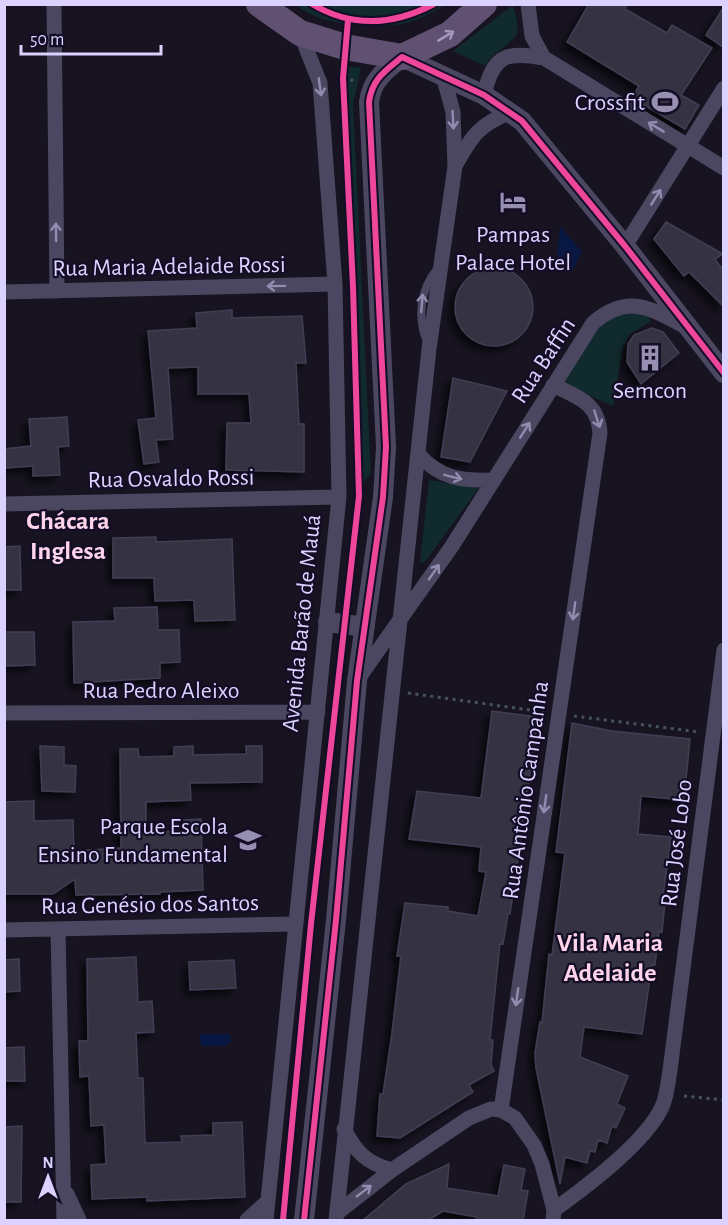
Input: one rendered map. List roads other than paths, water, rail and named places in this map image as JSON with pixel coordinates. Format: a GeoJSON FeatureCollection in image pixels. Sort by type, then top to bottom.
{"type":"FeatureCollection","features":[{"type":"Feature","properties":{"kind":"main road"},"geometry":{"type":"LineString","coordinates":[[259,4],[300,33],[345,47],[402,57],[450,34],[484,4]]}},
{"type":"Feature","properties":{"kind":"street"},"geometry":{"type":"LineString","coordinates":[[54,4],[57,291]]}},
{"type":"Feature","properties":{"kind":"street"},"geometry":{"type":"LineString","coordinates":[[528,4],[532,36],[544,58]]}},
{"type":"Feature","properties":{"kind":"street","name":"Avenida Barão de Mauá"},"geometry":{"type":"LineString","coordinates":[[266,1221],[339,497],[335,284],[320,83],[300,33]]}},
{"type":"Feature","properties":{"kind":"street"},"geometry":{"type":"LineString","coordinates":[[484,94],[490,74],[502,58],[516,55],[544,58],[723,168]]}},
{"type":"Feature","properties":{"kind":"street"},"geometry":{"type":"LineString","coordinates":[[304,1221],[358,679],[383,496],[386,447],[369,102],[373,83],[379,75],[402,57],[484,94],[511,112],[522,122],[625,246],[723,373]]}},
{"type":"Feature","properties":{"kind":"street"},"geometry":{"type":"LineString","coordinates":[[336,1217],[429,349],[455,166],[453,112],[443,75]]}},
{"type":"Feature","properties":{"kind":"street"},"geometry":{"type":"LineString","coordinates":[[625,246],[723,88]]}},
{"type":"Feature","properties":{"kind":"street"},"geometry":{"type":"LineString","coordinates":[[455,166],[479,128],[511,112]]}},
{"type":"Feature","properties":{"kind":"street","name":"Rua Maria Adelaide Rossi"},"geometry":{"type":"LineString","coordinates":[[4,292],[335,284]]}},
{"type":"Feature","properties":{"kind":"street","name":"Rua Baffin"},"geometry":{"type":"LineString","coordinates":[[358,679],[452,546],[589,328],[603,314],[625,306],[650,307],[688,328]]}},
{"type":"Feature","properties":{"kind":"street","name":"Rua Antônio Campanha"},"geometry":{"type":"LineString","coordinates":[[501,1110],[600,433],[597,414],[591,406],[553,385]]}},
{"type":"Feature","properties":{"kind":"street"},"geometry":{"type":"LineString","coordinates":[[419,455],[434,470],[446,476],[457,479],[494,480]]}},
{"type":"Feature","properties":{"kind":"street","name":"Rua Osvaldo Rossi"},"geometry":{"type":"LineString","coordinates":[[4,504],[339,497]]}},
{"type":"Feature","properties":{"kind":"street"},"geometry":{"type":"LineString","coordinates":[[327,622],[365,627]]}},
{"type":"Feature","properties":{"kind":"street","name":"Rua José Lobo"},"geometry":{"type":"LineString","coordinates":[[554,1215],[643,1133],[661,1109],[666,1094],[723,650]]}},
{"type":"Feature","properties":{"kind":"street","name":"Rua Pedro Aleixo"},"geometry":{"type":"LineString","coordinates":[[4,713],[318,712]]}},
{"type":"Feature","properties":{"kind":"street","name":"Rua Genésio dos Santos"},"geometry":{"type":"LineString","coordinates":[[4,930],[296,924]]}},
{"type":"Feature","properties":{"kind":"street"},"geometry":{"type":"LineString","coordinates":[[58,928],[64,1221]]}},
{"type":"Feature","properties":{"kind":"street"},"geometry":{"type":"LineString","coordinates":[[336,1217],[392,1170],[480,1112],[501,1110],[515,1118],[534,1145],[543,1164],[554,1215]]}},
{"type":"Feature","properties":{"kind":"street"},"geometry":{"type":"LineString","coordinates":[[344,1128],[353,1146],[366,1161],[392,1170]]}},
{"type":"Feature","properties":{"kind":"street"},"geometry":{"type":"LineString","coordinates":[[64,1183],[79,1221]]}},
{"type":"Feature","properties":{"kind":"street"},"geometry":{"type":"LineString","coordinates":[[247,1221],[268,1201]]}},
{"type":"Feature","properties":{"kind":"water"},"geometry":{"type":"Polygon","coordinates":[[[560,226],[582,252],[572,271],[556,268],[560,226]]]}},
{"type":"Feature","properties":{"kind":"water"},"geometry":{"type":"Polygon","coordinates":[[[200,1034],[230,1034],[231,1041],[226,1046],[201,1046],[200,1034]]]}},
{"type":"Feature","properties":{"kind":"place","name":"Crossfit"},"geometry":{"type":"Point","coordinates":[665,102]}},
{"type":"Feature","properties":{"kind":"place","name":"Pampas Palace Hotel"},"geometry":{"type":"Point","coordinates":[513,202]}},
{"type":"Feature","properties":{"kind":"place","name":"Semcon"},"geometry":{"type":"Point","coordinates":[650,358]}},
{"type":"Feature","properties":{"kind":"place","name":"Parque Escola Ensino Fundamental"},"geometry":{"type":"Point","coordinates":[248,840]}},
{"type":"Feature","properties":{"kind":"district","name":"Chácara Inglesa"},"geometry":{"type":"Point","coordinates":[68,535]}},
{"type":"Feature","properties":{"kind":"district","name":"Vila Maria Adelaide"},"geometry":{"type":"Point","coordinates":[610,957]}}]}
